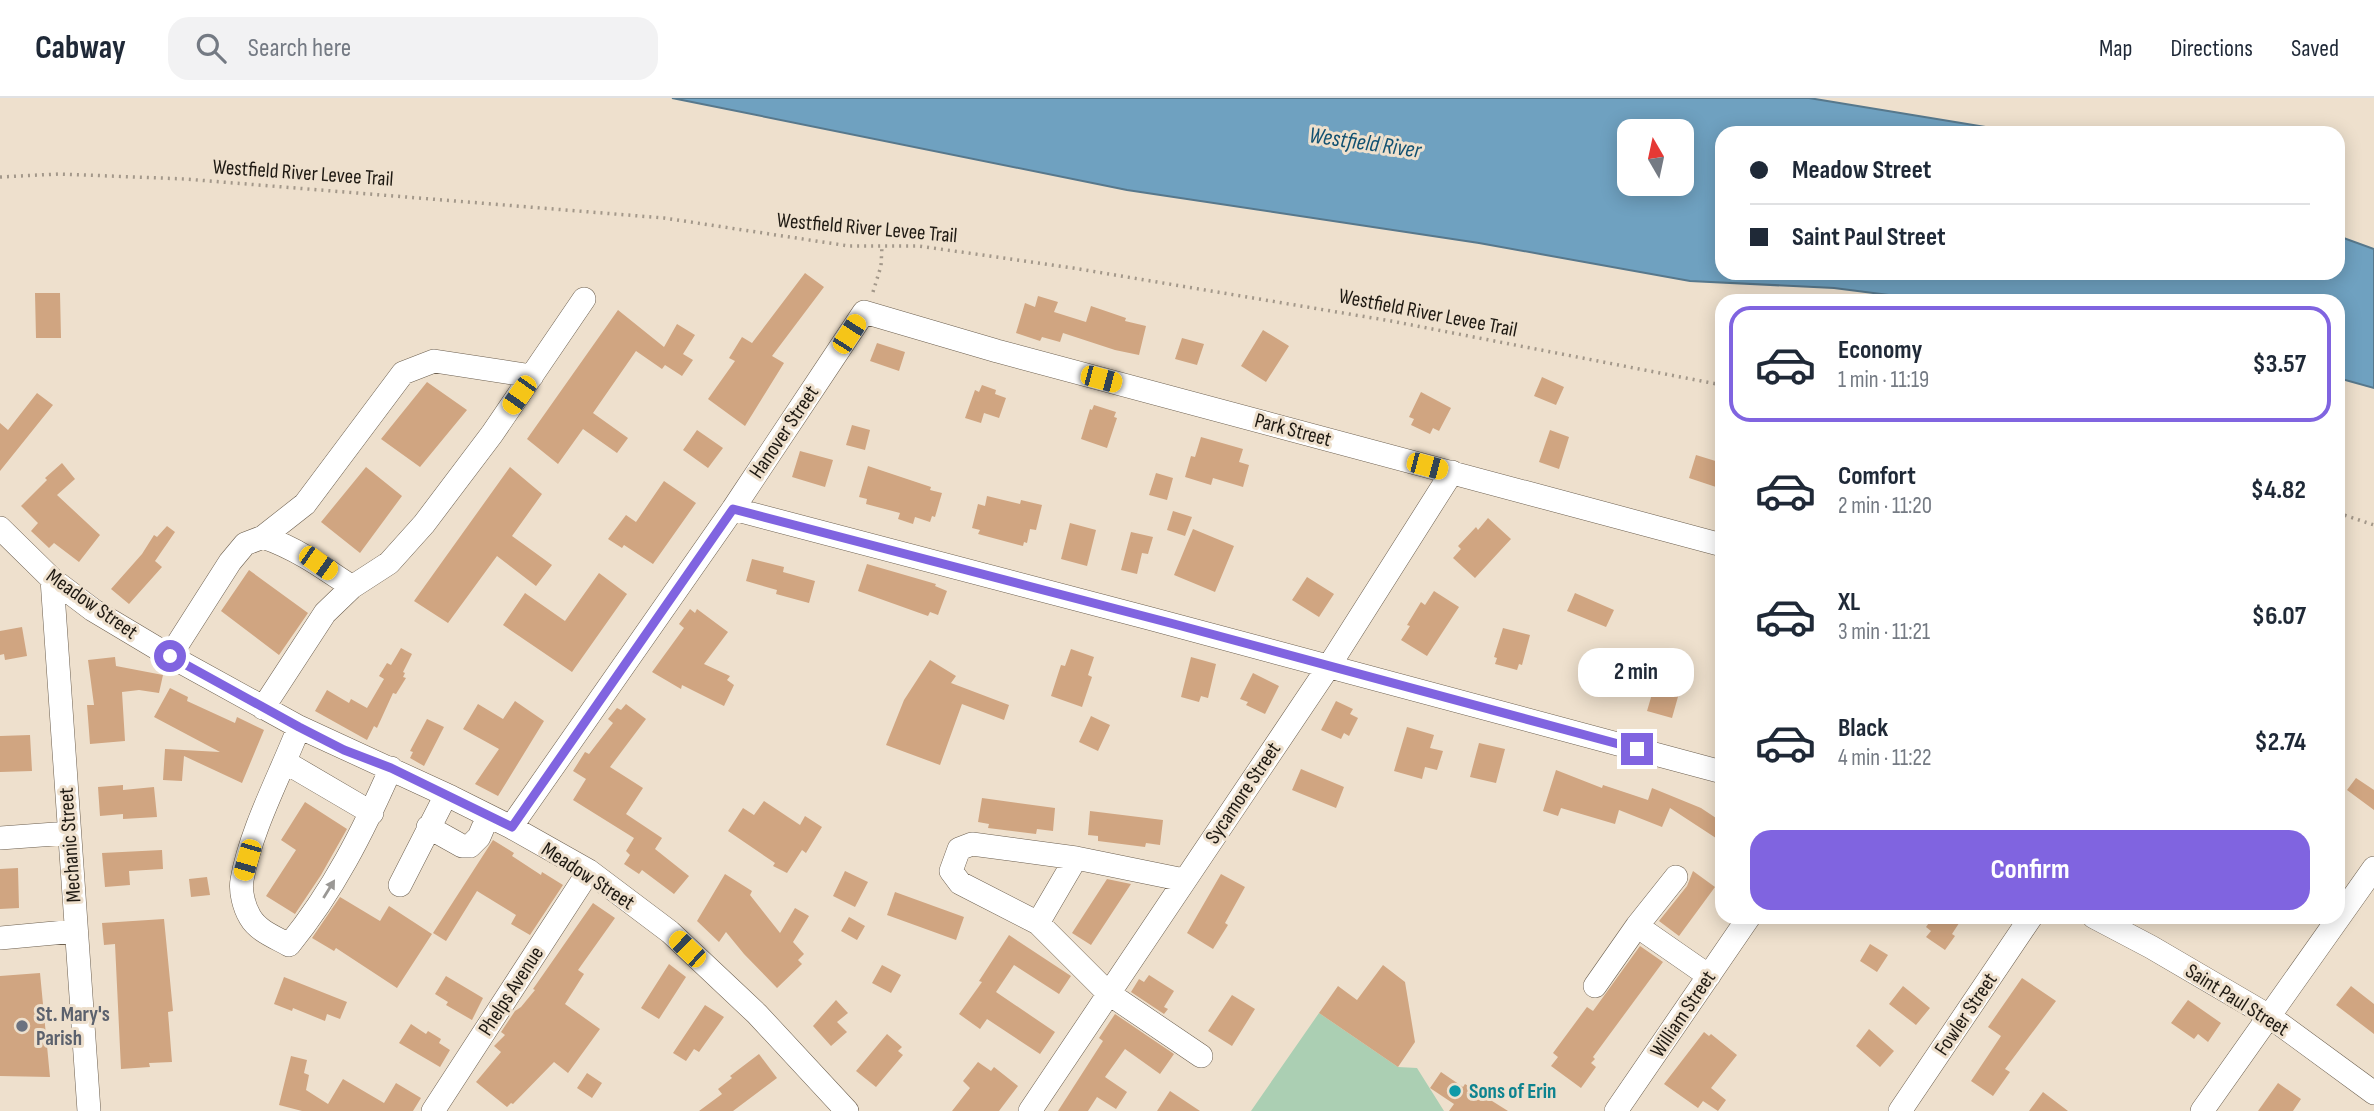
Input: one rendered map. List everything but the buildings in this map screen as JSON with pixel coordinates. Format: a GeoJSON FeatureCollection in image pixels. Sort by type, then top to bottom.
{"type":"FeatureCollection","features":[{"type":"Feature","properties":{"kind":"street"},"geometry":{"type":"LineString","coordinates":[[263,708],[325,613],[352,587],[389,564],[424,524],[492,434],[584,299]]}},
{"type":"Feature","properties":{"kind":"street","name":"Park Street"},"geometry":{"type":"LineString","coordinates":[[864,312],[997,351],[1715,543]]}},
{"type":"Feature","properties":{"kind":"street","name":"Hanover Street"},"geometry":{"type":"LineString","coordinates":[[512,827],[733,509],[864,312]]}},
{"type":"Feature","properties":{"kind":"street"},"geometry":{"type":"LineString","coordinates":[[170,656],[230,562],[246,544],[263,537],[305,504],[403,373],[434,361],[532,376]]}},
{"type":"Feature","properties":{"kind":"street","name":"Sycamore Street"},"geometry":{"type":"LineString","coordinates":[[1030,1111],[1329,666],[1452,472]]}},
{"type":"Feature","properties":{"kind":"street"},"geometry":{"type":"LineString","coordinates":[[733,509],[1715,770]]}},
{"type":"Feature","properties":{"kind":"street","name":"Meadow Street"},"geometry":{"type":"LineString","coordinates":[[0,528],[52,579],[93,610],[170,656],[299,727],[512,827],[589,871],[670,932],[757,1014],[844,1110]]}},
{"type":"Feature","properties":{"kind":"street"},"geometry":{"type":"LineString","coordinates":[[263,537],[281,543],[318,563],[352,587]]}},
{"type":"Feature","properties":{"kind":"street","name":"Mechanic Street"},"geometry":{"type":"LineString","coordinates":[[52,579],[89,1111]]}},
{"type":"Feature","properties":{"kind":"street"},"geometry":{"type":"LineString","coordinates":[[299,727],[254,838],[241,883],[250,918],[261,929],[289,945],[311,918],[359,840],[391,768]]}},
{"type":"Feature","properties":{"kind":"street"},"geometry":{"type":"LineString","coordinates":[[285,762],[372,814]]}},
{"type":"Feature","properties":{"kind":"street"},"geometry":{"type":"LineString","coordinates":[[400,885],[446,795]]}},
{"type":"Feature","properties":{"kind":"street"},"geometry":{"type":"LineString","coordinates":[[428,827],[462,846],[471,846],[479,837],[488,816]]}},
{"type":"Feature","properties":{"kind":"street"},"geometry":{"type":"LineString","coordinates":[[0,838],[69,833]]}},
{"type":"Feature","properties":{"kind":"street"},"geometry":{"type":"LineString","coordinates":[[1184,880],[1076,858],[972,844],[958,849],[951,871],[960,883],[1038,923],[1108,993],[1201,1056]]}},
{"type":"Feature","properties":{"kind":"street"},"geometry":{"type":"LineString","coordinates":[[1038,923],[1076,858]]}},
{"type":"Feature","properties":{"kind":"street"},"geometry":{"type":"LineString","coordinates":[[2345,909],[2374,868]]}},
{"type":"Feature","properties":{"kind":"street","name":"Phelps Avenue"},"geometry":{"type":"LineString","coordinates":[[433,1111],[589,871]]}},
{"type":"Feature","properties":{"kind":"street"},"geometry":{"type":"LineString","coordinates":[[1595,986],[1676,877]]}},
{"type":"Feature","properties":{"kind":"street","name":"William Street"},"geometry":{"type":"LineString","coordinates":[[1616,1111],[1744,924]]}},
{"type":"Feature","properties":{"kind":"street","name":"Fowler Street"},"geometry":{"type":"LineString","coordinates":[[1900,1111],[2026,924]]}},
{"type":"Feature","properties":{"kind":"street","name":"Saint Paul Street"},"geometry":{"type":"LineString","coordinates":[[2107,924],[2269,1016],[2374,1093]]}},
{"type":"Feature","properties":{"kind":"street"},"geometry":{"type":"LineString","coordinates":[[2202,1111],[2334,924]]}},
{"type":"Feature","properties":{"kind":"street"},"geometry":{"type":"LineString","coordinates":[[1637,926],[1709,976]]}},
{"type":"Feature","properties":{"kind":"street"},"geometry":{"type":"LineString","coordinates":[[0,938],[76,932]]}},
{"type":"Feature","properties":{"kind":"path","name":"Westfield River Levee Trail"},"geometry":{"type":"LineString","coordinates":[[1,176],[59,174],[185,179],[664,218],[820,243],[932,248],[1391,320],[1715,384]]}},
{"type":"Feature","properties":{"kind":"path"},"geometry":{"type":"LineString","coordinates":[[864,312],[878,276],[883,246]]}},
{"type":"Feature","properties":{"kind":"path"},"geometry":{"type":"LineString","coordinates":[[2345,515],[2374,525]]}},
{"type":"Feature","properties":{"kind":"green space"},"geometry":{"type":"Polygon","coordinates":[[[1319,1013],[1398,1067],[1417,1068],[1444,1111],[1251,1111],[1319,1013]]]}},
{"type":"Feature","properties":{"kind":"water","name":"Westfield River"},"geometry":{"type":"Polygon","coordinates":[[[672,98],[1809,98],[1979,126],[1715,126],[1715,280],[2345,280],[2345,239],[2374,249],[2374,388],[2345,380],[2345,294],[1881,294],[1834,288],[1690,281],[1479,243],[1127,190],[672,98]]]}},
{"type":"Feature","properties":{"kind":"place","name":"St. Mary's Parish"},"geometry":{"type":"Point","coordinates":[22,1026]}},
{"type":"Feature","properties":{"kind":"place","name":"Sons of Erin"},"geometry":{"type":"Point","coordinates":[1455,1091]}},
{"type":"Feature","properties":{"kind":"route"},"geometry":{"type":"LineString","coordinates":[[170,656],[344,750],[391,768],[512,827],[733,509],[1637,749]]}}]}
